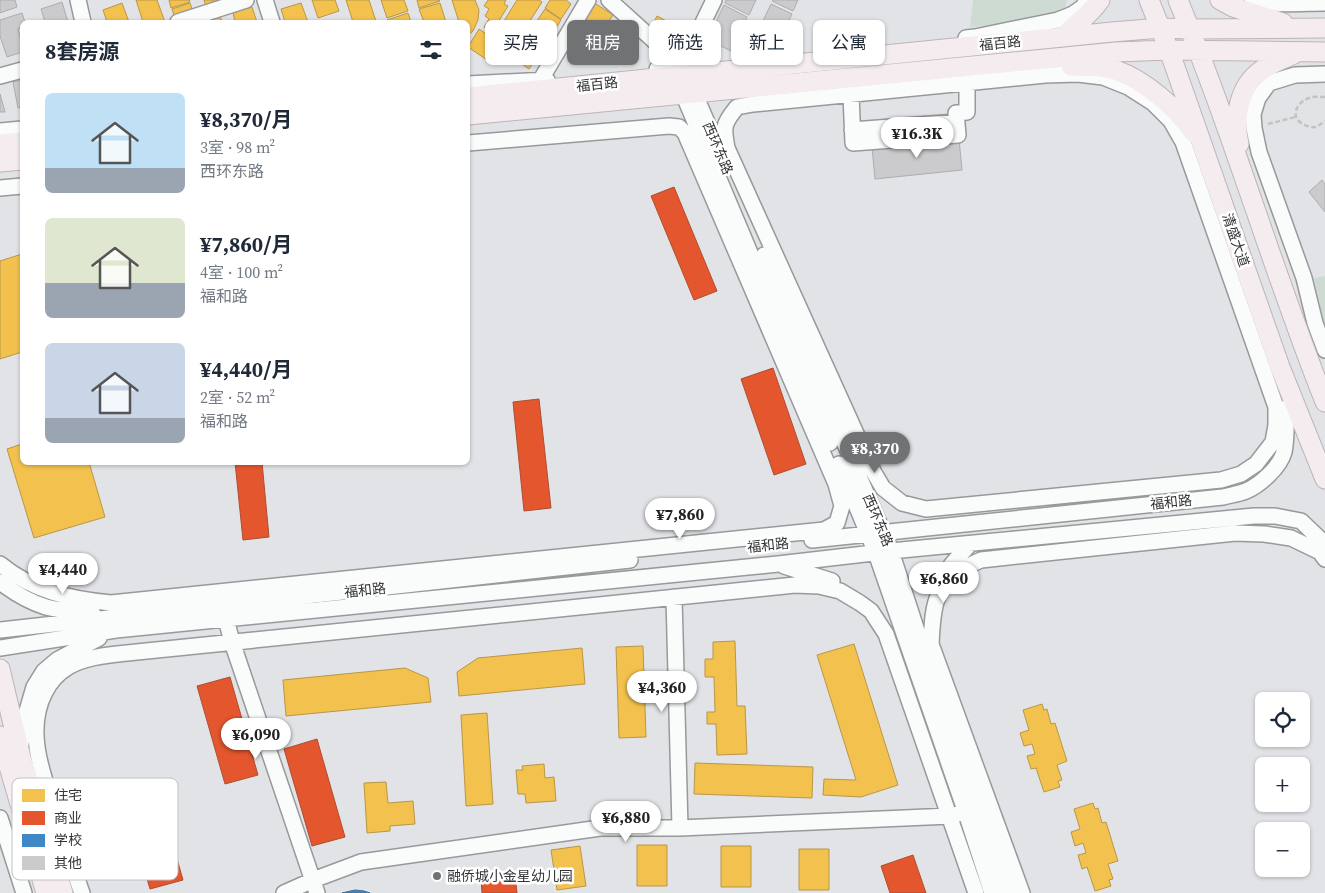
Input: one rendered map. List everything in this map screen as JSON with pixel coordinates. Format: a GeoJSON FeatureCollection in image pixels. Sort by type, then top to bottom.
{"type":"FeatureCollection","features":[{"type":"Feature","properties":{"kind":"main road"},"geometry":{"type":"LineString","coordinates":[[1063,37],[1075,24],[1087,17],[1100,0]]}},
{"type":"Feature","properties":{"kind":"main road","name":"清盛大道"},"geometry":{"type":"LineString","coordinates":[[1149,0],[1169,50],[1280,367],[1325,479]]}},
{"type":"Feature","properties":{"kind":"main road"},"geometry":{"type":"LineString","coordinates":[[1178,0],[1199,51],[1325,402]]}},
{"type":"Feature","properties":{"kind":"main road"},"geometry":{"type":"LineString","coordinates":[[1220,0],[1233,7],[1289,25],[1319,28]]}},
{"type":"Feature","properties":{"kind":"main road","name":"福百路"},"geometry":{"type":"LineString","coordinates":[[470,97],[682,73],[1161,28],[1319,28]]}},
{"type":"Feature","properties":{"kind":"main road","name":"福百路"},"geometry":{"type":"LineString","coordinates":[[470,115],[1116,52],[1169,50],[1325,52]]}},
{"type":"Feature","properties":{"kind":"main road"},"geometry":{"type":"LineString","coordinates":[[1249,189],[1238,137],[1238,110],[1243,93],[1252,78],[1262,70],[1279,60],[1300,52]]}},
{"type":"Feature","properties":{"kind":"main road"},"geometry":{"type":"LineString","coordinates":[[1000,63],[1033,67],[1091,66],[1130,76],[1172,107],[1190,128],[1206,155]]}},
{"type":"Feature","properties":{"kind":"main road"},"geometry":{"type":"LineString","coordinates":[[0,144],[20,142]]}},
{"type":"Feature","properties":{"kind":"main road"},"geometry":{"type":"LineString","coordinates":[[0,162],[20,160]]}},
{"type":"Feature","properties":{"kind":"main road"},"geometry":{"type":"LineString","coordinates":[[0,669],[9,754],[15,778]]}},
{"type":"Feature","properties":{"kind":"main road"},"geometry":{"type":"LineString","coordinates":[[0,736],[18,778]]}},
{"type":"Feature","properties":{"kind":"main road"},"geometry":{"type":"LineString","coordinates":[[42,880],[46,893]]}},
{"type":"Feature","properties":{"kind":"main road"},"geometry":{"type":"LineString","coordinates":[[57,880],[62,893]]}},
{"type":"Feature","properties":{"kind":"street"},"geometry":{"type":"LineString","coordinates":[[78,0],[83,20]]}},
{"type":"Feature","properties":{"kind":"street"},"geometry":{"type":"LineString","coordinates":[[184,20],[246,0]]}},
{"type":"Feature","properties":{"kind":"street"},"geometry":{"type":"LineString","coordinates":[[265,0],[271,20]]}},
{"type":"Feature","properties":{"kind":"street"},"geometry":{"type":"LineString","coordinates":[[540,81],[588,0]]}},
{"type":"Feature","properties":{"kind":"street"},"geometry":{"type":"LineString","coordinates":[[609,0],[682,73]]}},
{"type":"Feature","properties":{"kind":"street"},"geometry":{"type":"LineString","coordinates":[[682,73],[714,0]]}},
{"type":"Feature","properties":{"kind":"street"},"geometry":{"type":"LineString","coordinates":[[470,84],[682,73],[975,38],[1058,20],[1073,14],[1083,7],[1087,0]]}},
{"type":"Feature","properties":{"kind":"street"},"geometry":{"type":"LineString","coordinates":[[1252,0],[1281,3],[1325,3]]}},
{"type":"Feature","properties":{"kind":"street"},"geometry":{"type":"LineString","coordinates":[[0,76],[20,71]]}},
{"type":"Feature","properties":{"kind":"street","name":"西环东路"},"geometry":{"type":"LineString","coordinates":[[682,73],[688,93],[876,552],[992,893]]}},
{"type":"Feature","properties":{"kind":"street"},"geometry":{"type":"LineString","coordinates":[[1045,74],[1078,74],[1103,77],[1128,87],[1153,103],[1171,121],[1183,142],[1276,407],[1276,426],[1273,442],[1256,464],[1241,474],[1221,480],[926,509],[902,503],[883,488],[873,471],[727,148],[724,132],[728,118],[737,107],[967,83],[1045,74]]}},
{"type":"Feature","properties":{"kind":"street"},"geometry":{"type":"LineString","coordinates":[[1325,74],[1295,75],[1269,83],[1258,98],[1253,114],[1259,152],[1304,278],[1315,323],[1325,350]]}},
{"type":"Feature","properties":{"kind":"street"},"geometry":{"type":"LineString","coordinates":[[851,94],[853,143],[958,135],[956,113],[967,112],[967,83]]}},
{"type":"Feature","properties":{"kind":"street","name":"西环东路"},"geometry":{"type":"LineString","coordinates":[[688,93],[884,532],[1007,893]]}},
{"type":"Feature","properties":{"kind":"street"},"geometry":{"type":"LineString","coordinates":[[0,564],[36,587],[83,600],[111,603],[824,530],[837,523],[842,506],[836,484],[685,133],[679,127],[669,126],[470,143]]}},
{"type":"Feature","properties":{"kind":"street"},"geometry":{"type":"LineString","coordinates":[[0,131],[20,129]]}},
{"type":"Feature","properties":{"kind":"street"},"geometry":{"type":"LineString","coordinates":[[0,188],[20,186]]}},
{"type":"Feature","properties":{"kind":"street","name":"福和路"},"geometry":{"type":"LineString","coordinates":[[0,648],[119,624],[884,532],[1223,497],[1245,491],[1259,483],[1278,464],[1284,453],[1286,408],[1280,367]]}},
{"type":"Feature","properties":{"kind":"street","name":"福和路"},"geometry":{"type":"LineString","coordinates":[[0,630],[226,619],[778,564],[876,552],[1254,516],[1275,516],[1301,521],[1325,544]]}},
{"type":"Feature","properties":{"kind":"street"},"geometry":{"type":"LineString","coordinates":[[1022,893],[931,644],[934,615],[939,594],[951,580],[965,568],[981,560],[1235,533],[1264,534],[1291,538],[1320,552],[1325,559]]}},
{"type":"Feature","properties":{"kind":"street"},"geometry":{"type":"LineString","coordinates":[[930,668],[923,634],[925,606],[952,564],[970,544]]}},
{"type":"Feature","properties":{"kind":"street"},"geometry":{"type":"LineString","coordinates":[[778,564],[831,581],[846,587],[862,597],[882,611],[909,649]]}},
{"type":"Feature","properties":{"kind":"street"},"geometry":{"type":"LineString","coordinates":[[0,582],[29,600],[44,606],[119,624]]}},
{"type":"Feature","properties":{"kind":"street"},"geometry":{"type":"LineString","coordinates":[[44,778],[36,742],[37,716],[41,699],[51,680],[68,667],[95,657],[795,585],[819,586],[840,591],[860,603],[871,611],[886,634],[976,893]]}},
{"type":"Feature","properties":{"kind":"street"},"geometry":{"type":"LineString","coordinates":[[674,597],[680,828]]}},
{"type":"Feature","properties":{"kind":"street"},"geometry":{"type":"LineString","coordinates":[[226,619],[232,642],[315,886]]}},
{"type":"Feature","properties":{"kind":"street"},"geometry":{"type":"LineString","coordinates":[[9,754],[21,735],[34,687],[44,672],[57,660],[119,624]]}},
{"type":"Feature","properties":{"kind":"street"},"geometry":{"type":"LineString","coordinates":[[284,893],[315,886],[361,862],[600,828],[680,828],[950,816],[966,813]]}},
{"type":"Feature","properties":{"kind":"street"},"geometry":{"type":"LineString","coordinates":[[0,818],[6,854],[12,867]]}},
{"type":"Feature","properties":{"kind":"street"},"geometry":{"type":"LineString","coordinates":[[984,871],[986,893]]}},
{"type":"Feature","properties":{"kind":"street"},"geometry":{"type":"LineString","coordinates":[[18,880],[24,893]]}},
{"type":"Feature","properties":{"kind":"street"},"geometry":{"type":"LineString","coordinates":[[78,880],[82,893]]}},
{"type":"Feature","properties":{"kind":"path"},"geometry":{"type":"LineString","coordinates":[[1325,97],[1314,96],[1306,100],[1296,109],[1295,117],[1297,121],[1309,127],[1315,127],[1325,121]]}},
{"type":"Feature","properties":{"kind":"path"},"geometry":{"type":"LineString","coordinates":[[1254,128],[1295,117]]}},
{"type":"Feature","properties":{"kind":"shaded area"},"geometry":{"type":"Polygon","coordinates":[[[973,0],[1067,0],[1065,7],[1042,20],[970,27],[973,0]]]}},
{"type":"Feature","properties":{"kind":"shaded area"},"geometry":{"type":"Polygon","coordinates":[[[1325,276],[1325,327],[1314,278],[1325,276]]]}},
{"type":"Feature","properties":{"kind":"building: 住宅"},"geometry":{"type":"Polygon","coordinates":[[[136,0],[157,0],[164,20],[142,20],[136,0]]]}},
{"type":"Feature","properties":{"kind":"building: 住宅"},"geometry":{"type":"Polygon","coordinates":[[[169,0],[189,0],[190,2],[171,8],[169,0]]]}},
{"type":"Feature","properties":{"kind":"building: 住宅"},"geometry":{"type":"Polygon","coordinates":[[[204,0],[224,0],[209,17],[204,0]]]}},
{"type":"Feature","properties":{"kind":"building: 住宅"},"geometry":{"type":"Polygon","coordinates":[[[312,0],[335,0],[339,11],[318,18],[312,0]]]}},
{"type":"Feature","properties":{"kind":"building: 住宅"},"geometry":{"type":"Polygon","coordinates":[[[346,0],[369,0],[376,20],[352,20],[346,0]]]}},
{"type":"Feature","properties":{"kind":"building: 住宅"},"geometry":{"type":"Polygon","coordinates":[[[381,0],[404,0],[408,11],[387,18],[381,0]]]}},
{"type":"Feature","properties":{"kind":"building: 住宅"},"geometry":{"type":"Polygon","coordinates":[[[417,0],[439,0],[440,1],[419,8],[417,0]]]}},
{"type":"Feature","properties":{"kind":"building: 住宅"},"geometry":{"type":"Polygon","coordinates":[[[452,0],[475,0],[479,10],[478,20],[473,31],[470,33],[470,20],[458,20],[452,0]]]}},
{"type":"Feature","properties":{"kind":"building: 住宅"},"geometry":{"type":"Polygon","coordinates":[[[488,0],[506,0],[504,4],[508,6],[499,20],[488,20],[485,16],[489,9],[484,6],[488,0]]]}},
{"type":"Feature","properties":{"kind":"building: 住宅"},"geometry":{"type":"Polygon","coordinates":[[[517,0],[539,0],[542,2],[531,20],[505,20],[517,0]]]}},
{"type":"Feature","properties":{"kind":"building: 住宅"},"geometry":{"type":"Polygon","coordinates":[[[550,0],[566,0],[571,4],[561,19],[545,8],[550,0]]]}},
{"type":"Feature","properties":{"kind":"building: 住宅"},"geometry":{"type":"Polygon","coordinates":[[[593,2],[613,15],[610,20],[581,20],[593,2]]]}},
{"type":"Feature","properties":{"kind":"building: 住宅"},"geometry":{"type":"Polygon","coordinates":[[[122,3],[128,20],[106,20],[103,10],[122,3]]]}},
{"type":"Feature","properties":{"kind":"building: 住宅"},"geometry":{"type":"Polygon","coordinates":[[[190,3],[196,20],[175,20],[172,9],[190,3]]]}},
{"type":"Feature","properties":{"kind":"building: 住宅"},"geometry":{"type":"Polygon","coordinates":[[[301,3],[307,20],[284,20],[281,9],[301,3]]]}},
{"type":"Feature","properties":{"kind":"building: 住宅"},"geometry":{"type":"Polygon","coordinates":[[[440,3],[445,20],[423,20],[419,9],[440,3]]]}},
{"type":"Feature","properties":{"kind":"building: 住宅"},"geometry":{"type":"Polygon","coordinates":[[[252,7],[256,20],[235,20],[233,13],[252,7]]]}},
{"type":"Feature","properties":{"kind":"building: 住宅"},"geometry":{"type":"Polygon","coordinates":[[[545,9],[561,20],[557,26],[557,20],[537,20],[545,9]]]}},
{"type":"Feature","properties":{"kind":"building: 住宅"},"geometry":{"type":"Polygon","coordinates":[[[408,13],[410,20],[387,20],[408,13]]]}},
{"type":"Feature","properties":{"kind":"building: 住宅"},"geometry":{"type":"Polygon","coordinates":[[[220,16],[221,20],[208,20],[220,16]]]}},
{"type":"Feature","properties":{"kind":"building: 住宅"},"geometry":{"type":"Polygon","coordinates":[[[657,16],[665,20],[655,20],[657,16]]]}},
{"type":"Feature","properties":{"kind":"building: 住宅"},"geometry":{"type":"Polygon","coordinates":[[[479,29],[485,33],[485,59],[470,48],[470,44],[479,29]]]}},
{"type":"Feature","properties":{"kind":"building: 住宅"},"geometry":{"type":"Polygon","coordinates":[[[523,65],[532,65],[529,69],[523,65]]]}},
{"type":"Feature","properties":{"kind":"building: 住宅"},"geometry":{"type":"Polygon","coordinates":[[[20,255],[20,353],[0,359],[0,261],[20,255]]]}},
{"type":"Feature","properties":{"kind":"building: 住宅"},"geometry":{"type":"Polygon","coordinates":[[[20,445],[20,465],[90,465],[105,517],[34,538],[7,449],[20,445]]]}},
{"type":"Feature","properties":{"kind":"building: 住宅"},"geometry":{"type":"Polygon","coordinates":[[[735,641],[737,706],[745,706],[747,754],[717,755],[716,724],[707,724],[707,712],[715,712],[714,677],[705,677],[705,659],[713,659],[713,642],[735,641]]]}},
{"type":"Feature","properties":{"kind":"building: 住宅"},"geometry":{"type":"Polygon","coordinates":[[[854,644],[898,785],[861,797],[823,795],[824,779],[856,780],[817,655],[854,644]]]}},
{"type":"Feature","properties":{"kind":"building: 住宅"},"geometry":{"type":"Polygon","coordinates":[[[643,646],[646,737],[619,738],[616,647],[643,646]]]}},
{"type":"Feature","properties":{"kind":"building: 住宅"},"geometry":{"type":"Polygon","coordinates":[[[582,648],[585,684],[459,696],[457,672],[478,658],[582,648]]]}},
{"type":"Feature","properties":{"kind":"building: 住宅"},"geometry":{"type":"Polygon","coordinates":[[[405,668],[428,678],[431,702],[286,716],[283,680],[405,668]]]}},
{"type":"Feature","properties":{"kind":"building: 住宅"},"geometry":{"type":"Polygon","coordinates":[[[1042,704],[1044,710],[1047,709],[1051,724],[1055,723],[1067,761],[1057,765],[1062,780],[1058,781],[1060,787],[1044,792],[1036,768],[1031,769],[1027,756],[1035,754],[1032,744],[1024,746],[1020,733],[1029,730],[1023,710],[1042,704]]]}},
{"type":"Feature","properties":{"kind":"building: 住宅"},"geometry":{"type":"Polygon","coordinates":[[[487,713],[493,804],[466,806],[461,715],[487,713]]]}},
{"type":"Feature","properties":{"kind":"building: 住宅"},"geometry":{"type":"Polygon","coordinates":[[[695,763],[813,767],[812,798],[694,794],[695,763]]]}},
{"type":"Feature","properties":{"kind":"building: 住宅"},"geometry":{"type":"Polygon","coordinates":[[[544,764],[545,778],[554,777],[556,801],[526,803],[525,794],[518,794],[516,770],[523,770],[522,766],[544,764]]]}},
{"type":"Feature","properties":{"kind":"building: 住宅"},"geometry":{"type":"Polygon","coordinates":[[[386,782],[388,803],[413,801],[415,824],[390,826],[390,831],[367,833],[364,783],[386,782]]]}},
{"type":"Feature","properties":{"kind":"building: 住宅"},"geometry":{"type":"Polygon","coordinates":[[[1093,803],[1095,809],[1098,808],[1102,823],[1106,822],[1118,861],[1108,864],[1113,879],[1109,880],[1111,886],[1095,891],[1087,867],[1082,869],[1078,855],[1086,853],[1083,843],[1075,846],[1071,832],[1080,829],[1074,809],[1093,803]]]}},
{"type":"Feature","properties":{"kind":"building: 住宅"},"geometry":{"type":"Polygon","coordinates":[[[637,845],[667,845],[667,886],[637,886],[637,845]]]}},
{"type":"Feature","properties":{"kind":"building: 住宅"},"geometry":{"type":"Polygon","coordinates":[[[580,846],[586,886],[557,890],[551,850],[580,846]]]}},
{"type":"Feature","properties":{"kind":"building: 住宅"},"geometry":{"type":"Polygon","coordinates":[[[721,846],[751,846],[751,887],[721,887],[721,846]]]}},
{"type":"Feature","properties":{"kind":"building: 住宅"},"geometry":{"type":"Polygon","coordinates":[[[799,849],[829,849],[829,890],[799,890],[799,849]]]}},
{"type":"Feature","properties":{"kind":"building: 商业"},"geometry":{"type":"Polygon","coordinates":[[[674,187],[717,291],[694,300],[651,196],[674,187]]]}},
{"type":"Feature","properties":{"kind":"building: 商业"},"geometry":{"type":"Polygon","coordinates":[[[773,368],[806,464],[774,475],[741,379],[773,368]]]}},
{"type":"Feature","properties":{"kind":"building: 商业"},"geometry":{"type":"Polygon","coordinates":[[[539,399],[551,508],[524,511],[513,402],[539,399]]]}},
{"type":"Feature","properties":{"kind":"building: 商业"},"geometry":{"type":"Polygon","coordinates":[[[235,465],[262,465],[269,537],[243,540],[235,465]]]}},
{"type":"Feature","properties":{"kind":"building: 商业"},"geometry":{"type":"Polygon","coordinates":[[[230,677],[258,775],[225,784],[197,686],[230,677]]]}},
{"type":"Feature","properties":{"kind":"building: 商业"},"geometry":{"type":"Polygon","coordinates":[[[317,739],[345,837],[312,846],[284,749],[317,739]]]}},
{"type":"Feature","properties":{"kind":"building: 商业"},"geometry":{"type":"Polygon","coordinates":[[[913,855],[926,893],[890,893],[881,866],[913,855]]]}},
{"type":"Feature","properties":{"kind":"building: 商业"},"geometry":{"type":"Polygon","coordinates":[[[178,862],[183,880],[150,889],[147,880],[178,880],[178,862]]]}},
{"type":"Feature","properties":{"kind":"building: 商业"},"geometry":{"type":"Polygon","coordinates":[[[515,874],[517,893],[482,893],[481,878],[515,874]]]}},
{"type":"Feature","properties":{"kind":"building: 学校"},"geometry":{"type":"Polygon","coordinates":[[[355,890],[364,891],[370,893],[342,893],[355,890]]]}},
{"type":"Feature","properties":{"kind":"building: 其他"},"geometry":{"type":"Polygon","coordinates":[[[0,0],[15,0],[17,7],[0,13],[0,0]]]}},
{"type":"Feature","properties":{"kind":"building: 其他"},"geometry":{"type":"Polygon","coordinates":[[[726,0],[756,0],[749,15],[725,3],[726,0]]]}},
{"type":"Feature","properties":{"kind":"building: 其他"},"geometry":{"type":"Polygon","coordinates":[[[773,0],[798,0],[793,11],[773,0]]]}},
{"type":"Feature","properties":{"kind":"building: 其他"},"geometry":{"type":"Polygon","coordinates":[[[62,2],[67,20],[44,20],[41,9],[62,2]]]}},
{"type":"Feature","properties":{"kind":"building: 其他"},"geometry":{"type":"Polygon","coordinates":[[[771,4],[792,14],[789,20],[763,20],[771,4]]]}},
{"type":"Feature","properties":{"kind":"building: 其他"},"geometry":{"type":"Polygon","coordinates":[[[724,5],[747,17],[746,20],[731,20],[731,51],[721,46],[721,20],[717,20],[724,5]]]}},
{"type":"Feature","properties":{"kind":"building: 其他"},"geometry":{"type":"Polygon","coordinates":[[[22,13],[24,20],[20,20],[20,28],[18,29],[20,53],[7,57],[0,36],[0,20],[22,13]]]}},
{"type":"Feature","properties":{"kind":"building: 其他"},"geometry":{"type":"Polygon","coordinates":[[[20,80],[20,108],[18,108],[13,82],[20,80]]]}},
{"type":"Feature","properties":{"kind":"building: 其他"},"geometry":{"type":"Polygon","coordinates":[[[0,94],[5,112],[0,112],[0,94]]]}},
{"type":"Feature","properties":{"kind":"building: 其他"},"geometry":{"type":"Polygon","coordinates":[[[959,139],[962,170],[875,179],[872,147],[959,139]]]}},
{"type":"Feature","properties":{"kind":"building: 其他"},"geometry":{"type":"Polygon","coordinates":[[[1322,180],[1325,184],[1325,212],[1309,192],[1322,180]]]}},
{"type":"Feature","properties":{"kind":"place","name":"融侨城小金星幼儿园"},"geometry":{"type":"Point","coordinates":[437,876]}}]}
